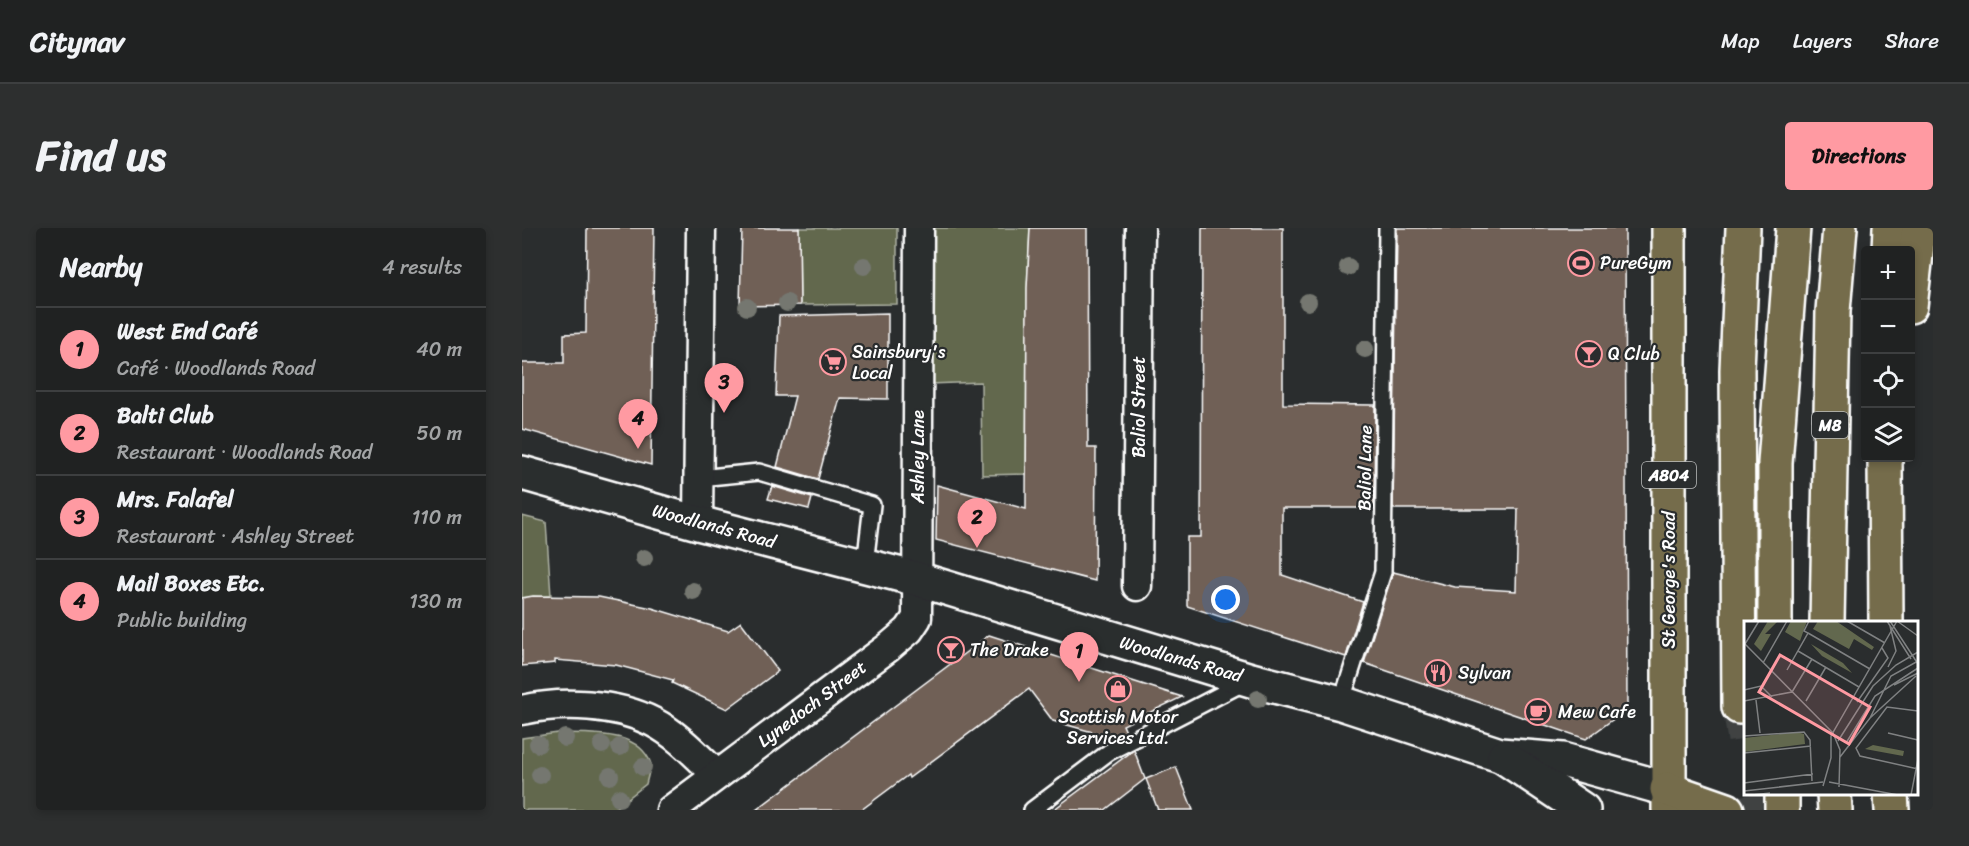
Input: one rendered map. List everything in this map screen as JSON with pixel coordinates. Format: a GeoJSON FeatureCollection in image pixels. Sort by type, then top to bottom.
{"type":"FeatureCollection","features":[{"type":"Feature","properties":{"kind":"main road","name":"St George's Road"},"geometry":{"type":"LineString","coordinates":[[1668,228],[1668,799]]}},
{"type":"Feature","properties":{"kind":"main road"},"geometry":{"type":"LineString","coordinates":[[1739,707],[1737,370],[1743,228]]}},
{"type":"Feature","properties":{"kind":"main road"},"geometry":{"type":"LineString","coordinates":[[1776,621],[1776,463],[1793,228]]}},
{"type":"Feature","properties":{"kind":"main road","name":"M8"},"geometry":{"type":"LineString","coordinates":[[1827,621],[1833,311],[1840,228]]}},
{"type":"Feature","properties":{"kind":"main road"},"geometry":{"type":"LineString","coordinates":[[1889,246],[1890,228]]}},
{"type":"Feature","properties":{"kind":"main road"},"geometry":{"type":"LineString","coordinates":[[1912,300],[1918,228]]}},
{"type":"Feature","properties":{"kind":"main road"},"geometry":{"type":"LineString","coordinates":[[1885,462],[1886,621]]}},
{"type":"Feature","properties":{"kind":"main road"},"geometry":{"type":"LineString","coordinates":[[1885,554],[1895,462]]}},
{"type":"Feature","properties":{"kind":"main road"},"geometry":{"type":"LineString","coordinates":[[1834,795],[1835,810]]}},
{"type":"Feature","properties":{"kind":"main road"},"geometry":{"type":"LineString","coordinates":[[1891,795],[1892,810]]}},
{"type":"Feature","properties":{"kind":"main road"},"geometry":{"type":"LineString","coordinates":[[1668,799],[1727,810]]}},
{"type":"Feature","properties":{"kind":"street"},"geometry":{"type":"LineString","coordinates":[[698,523],[701,228]]}},
{"type":"Feature","properties":{"kind":"street","name":"Ashley Lane"},"geometry":{"type":"LineString","coordinates":[[917,579],[920,228]]}},
{"type":"Feature","properties":{"kind":"street","name":"Baliol Street"},"geometry":{"type":"LineString","coordinates":[[1137,586],[1140,228]]}},
{"type":"Feature","properties":{"kind":"street","name":"Woodlands Road"},"geometry":{"type":"LineString","coordinates":[[522,473],[698,523],[865,564],[1251,680],[1341,703],[1500,755],[1563,760],[1668,799]]}},
{"type":"Feature","properties":{"kind":"street","name":"Lynedoch Street"},"geometry":{"type":"LineString","coordinates":[[671,810],[909,630],[917,618],[917,579]]}},
{"type":"Feature","properties":{"kind":"street"},"geometry":{"type":"LineString","coordinates":[[522,710],[564,705],[598,707],[636,715],[674,736],[717,775]]}},
{"type":"Feature","properties":{"kind":"street"},"geometry":{"type":"LineString","coordinates":[[1500,755],[1584,810]]}},
{"type":"Feature","properties":{"kind":"lane","name":"Baliol Lane"},"geometry":{"type":"LineString","coordinates":[[1341,703],[1383,572],[1387,228]]}},
{"type":"Feature","properties":{"kind":"lane"},"geometry":{"type":"LineString","coordinates":[[699,478],[759,472],[872,505],[865,564]]}},
{"type":"Feature","properties":{"kind":"lane"},"geometry":{"type":"LineString","coordinates":[[1032,810],[1109,752],[1251,680]]}},
{"type":"Feature","properties":{"kind":"green space"},"geometry":{"type":"Polygon","coordinates":[[[799,228],[897,228],[897,304],[800,305],[799,228]]]}},
{"type":"Feature","properties":{"kind":"green space"},"geometry":{"type":"Polygon","coordinates":[[[930,228],[1030,228],[1027,288],[1026,474],[982,475],[981,382],[930,384],[930,228]]]}},
{"type":"Feature","properties":{"kind":"green space"},"geometry":{"type":"Polygon","coordinates":[[[522,516],[546,522],[551,596],[522,598],[522,516]]]}},
{"type":"Feature","properties":{"kind":"green space"},"geometry":{"type":"Polygon","coordinates":[[[558,733],[611,736],[636,745],[645,753],[651,764],[646,784],[613,810],[522,810],[522,738],[558,733]]]}},
{"type":"Feature","properties":{"kind":"building"},"geometry":{"type":"Polygon","coordinates":[[[587,228],[654,228],[651,465],[522,429],[522,363],[564,363],[564,334],[586,333],[587,228]]]}},
{"type":"Feature","properties":{"kind":"building"},"geometry":{"type":"Polygon","coordinates":[[[742,228],[799,228],[800,305],[740,306],[742,228]]]}},
{"type":"Feature","properties":{"kind":"building"},"geometry":{"type":"Polygon","coordinates":[[[1030,228],[1087,228],[1088,448],[1096,448],[1095,581],[936,540],[937,485],[1026,509],[1027,288],[1030,228]]]}},
{"type":"Feature","properties":{"kind":"building"},"geometry":{"type":"Polygon","coordinates":[[[1202,228],[1283,228],[1283,404],[1375,405],[1374,508],[1282,508],[1282,575],[1363,602],[1346,657],[1187,606],[1187,537],[1201,537],[1202,228]]]}},
{"type":"Feature","properties":{"kind":"building"},"geometry":{"type":"Polygon","coordinates":[[[1397,228],[1625,228],[1627,709],[1586,739],[1364,663],[1393,572],[1455,587],[1516,591],[1518,509],[1393,509],[1397,228]]]}},
{"type":"Feature","properties":{"kind":"building","name":"Sainsbury's Local"},"geometry":{"type":"Polygon","coordinates":[[[888,313],[888,399],[840,398],[818,479],[777,467],[795,396],[776,396],[779,316],[888,313]]]}},
{"type":"Feature","properties":{"kind":"building"},"geometry":{"type":"Polygon","coordinates":[[[772,486],[812,498],[809,509],[768,499],[772,486]]]}},
{"type":"Feature","properties":{"kind":"building"},"geometry":{"type":"Polygon","coordinates":[[[533,596],[599,597],[652,608],[728,631],[741,622],[778,671],[727,709],[672,683],[673,680],[616,665],[555,660],[555,663],[522,666],[522,598],[533,596]]]}},
{"type":"Feature","properties":{"kind":"building"},"geometry":{"type":"Polygon","coordinates":[[[989,635],[1182,697],[1123,725],[1126,732],[1114,738],[1053,721],[1029,689],[909,778],[908,775],[861,810],[756,810],[989,635]]]}},
{"type":"Feature","properties":{"kind":"building"},"geometry":{"type":"Polygon","coordinates":[[[1134,750],[1145,779],[1105,810],[1053,810],[1134,750]]]}},
{"type":"Feature","properties":{"kind":"building"},"geometry":{"type":"Polygon","coordinates":[[[1176,767],[1193,810],[1158,810],[1146,779],[1176,767]]]}},
{"type":"Feature","properties":{"kind":"tunnel"},"geometry":{"type":"LineString","coordinates":[[1739,707],[1744,740]]}},
{"type":"Feature","properties":{"kind":"tunnel"},"geometry":{"type":"LineString","coordinates":[[1751,795],[1754,810]]}},
{"type":"Feature","properties":{"kind":"place","name":"PureGym"},"geometry":{"type":"Point","coordinates":[1581,263]}},
{"type":"Feature","properties":{"kind":"place","name":"Q Club"},"geometry":{"type":"Point","coordinates":[1589,354]}},
{"type":"Feature","properties":{"kind":"place","name":"Sainsbury's Local"},"geometry":{"type":"Point","coordinates":[833,362]}},
{"type":"Feature","properties":{"kind":"place","name":"Mrs. Falafel"},"geometry":{"type":"Point","coordinates":[724,413]}},
{"type":"Feature","properties":{"kind":"place","name":"Mail Boxes Etc."},"geometry":{"type":"Point","coordinates":[638,449]}},
{"type":"Feature","properties":{"kind":"place","name":"Balti Club"},"geometry":{"type":"Point","coordinates":[977,548]}},
{"type":"Feature","properties":{"kind":"place","name":"The Drake"},"geometry":{"type":"Point","coordinates":[951,650]}},
{"type":"Feature","properties":{"kind":"place","name":"Sylvan"},"geometry":{"type":"Point","coordinates":[1438,673]}},
{"type":"Feature","properties":{"kind":"place","name":"West End Café"},"geometry":{"type":"Point","coordinates":[1079,682]}},
{"type":"Feature","properties":{"kind":"place","name":"Scottish Motor Services Ltd."},"geometry":{"type":"Point","coordinates":[1118,689]}},
{"type":"Feature","properties":{"kind":"place","name":"Mew Cafe"},"geometry":{"type":"Point","coordinates":[1538,712]}}]}
